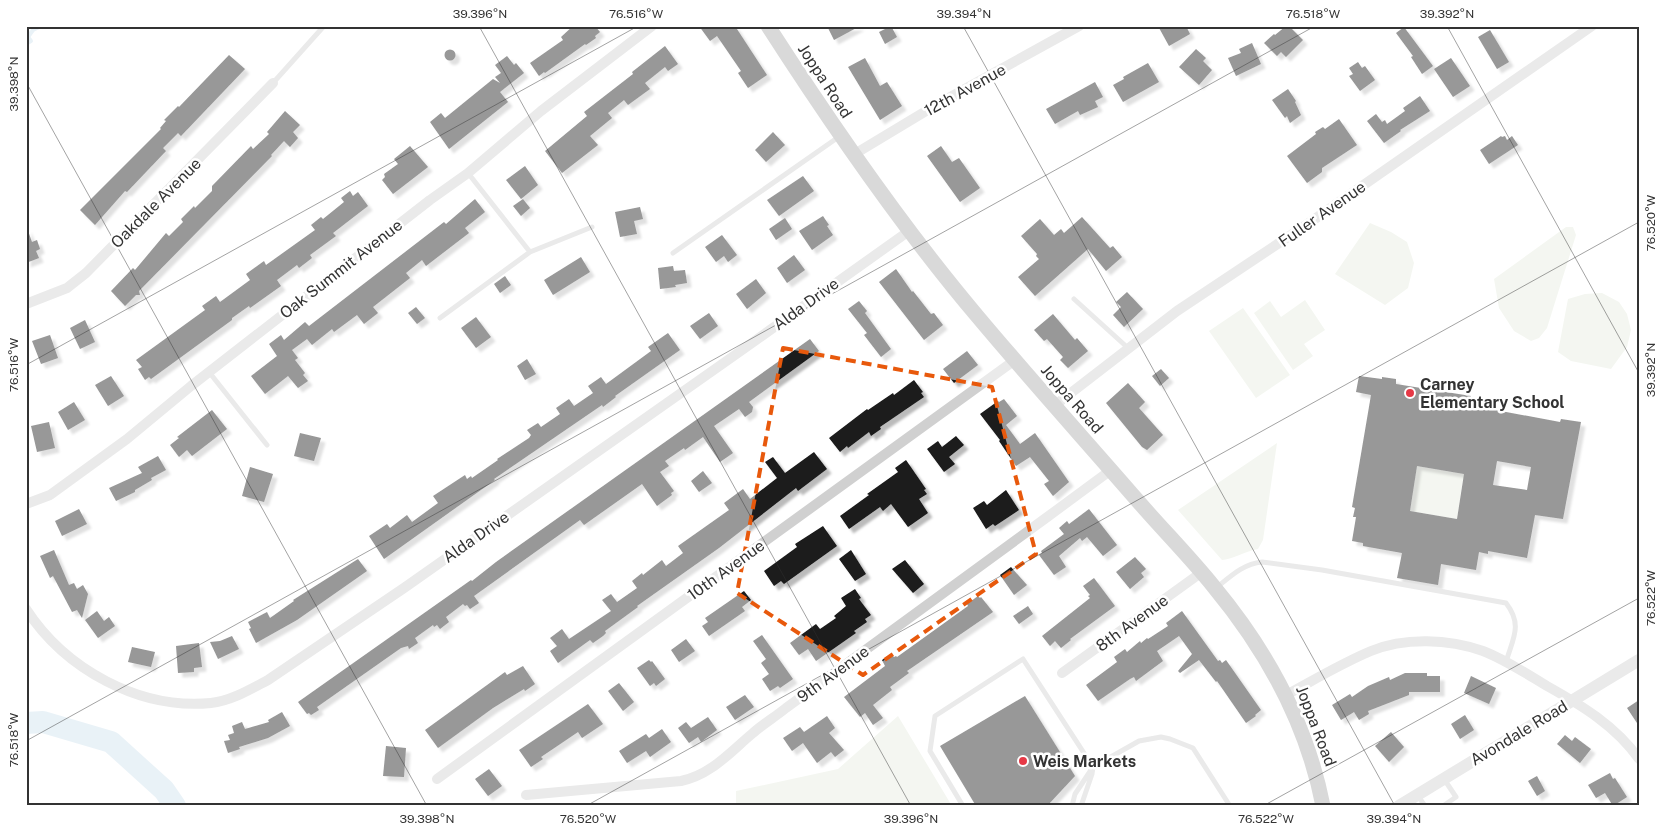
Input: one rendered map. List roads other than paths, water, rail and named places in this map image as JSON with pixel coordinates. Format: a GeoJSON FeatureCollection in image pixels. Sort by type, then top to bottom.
{"type":"FeatureCollection","features":[{"type":"Feature","properties":{"kind":"main road","name":"Joppa Road"},"geometry":{"type":"LineString","coordinates":[[768,26],[853,154],[946,279],[1054,406],[1216,588],[1246,628],[1266,657],[1286,695],[1312,760],[1323,806]]}},
{"type":"Feature","properties":{"kind":"street","name":"Oak Summit Avenue"},"geometry":{"type":"LineString","coordinates":[[26,504],[50,495],[128,439],[209,372],[430,200],[468,173],[541,111],[652,26]]}},
{"type":"Feature","properties":{"kind":"street","name":"12th Avenue"},"geometry":{"type":"LineString","coordinates":[[853,154],[1079,26]]}},
{"type":"Feature","properties":{"kind":"street","name":"Fuller Avenue"},"geometry":{"type":"LineString","coordinates":[[1054,406],[1177,311],[1309,223],[1592,26]]}},
{"type":"Feature","properties":{"kind":"street","name":"Oakdale Avenue"},"geometry":{"type":"LineString","coordinates":[[26,304],[67,288],[86,273],[273,83]]}},
{"type":"Feature","properties":{"kind":"street","name":"Alda Drive"},"geometry":{"type":"LineString","coordinates":[[26,609],[36,624],[68,656],[90,671],[128,691],[151,698],[175,702],[212,703],[248,690],[284,670],[404,588],[735,356],[909,231]]}},
{"type":"Feature","properties":{"kind":"street","name":"10th Avenue"},"geometry":{"type":"LineString","coordinates":[[437,779],[1015,360]]}},
{"type":"Feature","properties":{"kind":"street","name":"9th Avenue"},"geometry":{"type":"LineString","coordinates":[[526,795],[681,781],[692,779],[708,771],[753,733],[1111,470]]}},
{"type":"Feature","properties":{"kind":"street","name":"8th Avenue"},"geometry":{"type":"LineString","coordinates":[[1062,673],[1202,572]]}},
{"type":"Feature","properties":{"kind":"street"},"geometry":{"type":"LineString","coordinates":[[1286,695],[1372,650],[1424,642],[1454,644],[1483,651],[1506,662],[1573,701],[1606,724],[1622,738],[1639,759]]}},
{"type":"Feature","properties":{"kind":"street","name":"Avondale Road"},"geometry":{"type":"LineString","coordinates":[[1399,806],[1639,660]]}},
{"type":"Feature","properties":{"kind":"lane"},"geometry":{"type":"LineString","coordinates":[[273,83],[324,26]]}},
{"type":"Feature","properties":{"kind":"lane"},"geometry":{"type":"LineString","coordinates":[[673,253],[840,135]]}},
{"type":"Feature","properties":{"kind":"lane"},"geometry":{"type":"LineString","coordinates":[[468,173],[530,252]]}},
{"type":"Feature","properties":{"kind":"lane"},"geometry":{"type":"LineString","coordinates":[[440,318],[530,252],[592,227]]}},
{"type":"Feature","properties":{"kind":"lane"},"geometry":{"type":"LineString","coordinates":[[1074,299],[1128,348]]}},
{"type":"Feature","properties":{"kind":"lane"},"geometry":{"type":"LineString","coordinates":[[209,372],[267,445]]}},
{"type":"Feature","properties":{"kind":"lane"},"geometry":{"type":"LineString","coordinates":[[1216,588],[1241,568],[1262,562],[1322,570],[1506,603],[1514,615],[1517,625],[1506,662]]}},
{"type":"Feature","properties":{"kind":"lane"},"geometry":{"type":"LineString","coordinates":[[963,806],[930,751],[935,716],[1023,659],[1092,767],[1092,774],[1081,806]]}},
{"type":"Feature","properties":{"kind":"lane"},"geometry":{"type":"LineString","coordinates":[[1072,806],[1075,794],[1092,767],[1139,741],[1161,737],[1193,748],[1230,806]]}},
{"type":"Feature","properties":{"kind":"lane"},"geometry":{"type":"LineString","coordinates":[[1443,806],[1456,797],[1444,778]]}},
{"type":"Feature","properties":{"kind":"lane"},"geometry":{"type":"LineString","coordinates":[[1418,794],[1425,806]]}},
{"type":"Feature","properties":{"kind":"waterway"},"geometry":{"type":"LineString","coordinates":[[26,44],[31,41],[28,37],[33,30],[41,26]]}},
{"type":"Feature","properties":{"kind":"waterway"},"geometry":{"type":"LineString","coordinates":[[26,723],[43,722],[111,742],[164,790],[175,806]]}},
{"type":"Feature","properties":{"kind":"place","name":"Carney Elementary School"},"geometry":{"type":"Point","coordinates":[1410,393]}},
{"type":"Feature","properties":{"kind":"place","name":"Weis Markets"},"geometry":{"type":"Point","coordinates":[1023,761]}}]}
